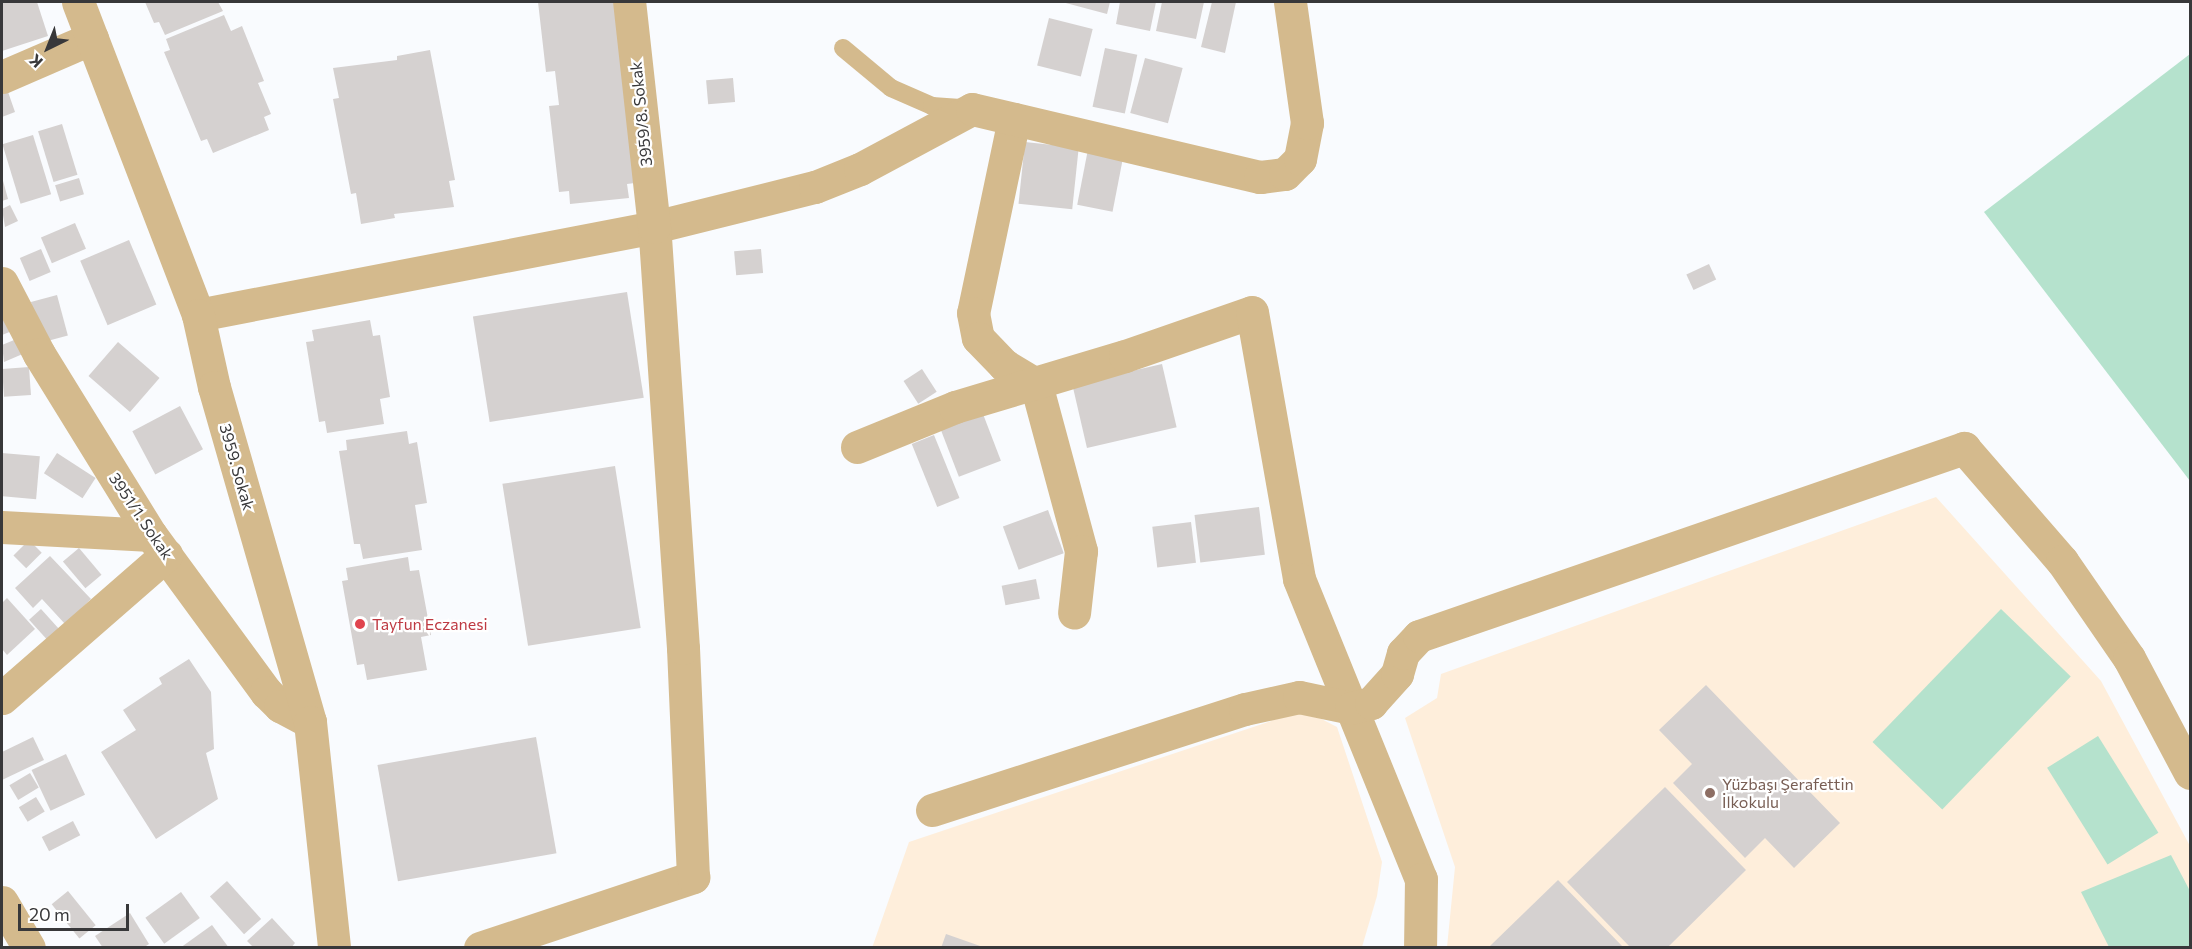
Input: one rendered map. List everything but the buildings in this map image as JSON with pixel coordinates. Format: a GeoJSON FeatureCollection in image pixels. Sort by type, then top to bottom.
{"type":"FeatureCollection","features":[{"type":"Feature","properties":{"kind":"street","name":"3959. Sokak"},"geometry":{"type":"LineString","coordinates":[[78,2],[198,315],[214,387],[310,722],[334,948]]}},
{"type":"Feature","properties":{"kind":"street","name":"3959/8. Sokak"},"geometry":{"type":"LineString","coordinates":[[480,948],[693,877],[683,648],[654,227],[629,2]]}},
{"type":"Feature","properties":{"kind":"street"},"geometry":{"type":"LineString","coordinates":[[198,315],[654,227],[814,187],[860,170],[972,109],[1260,177],[1285,174],[1299,159],[1307,123],[1290,2]]}},
{"type":"Feature","properties":{"kind":"street"},"geometry":{"type":"LineString","coordinates":[[2,77],[92,38]]}},
{"type":"Feature","properties":{"kind":"street"},"geometry":{"type":"LineString","coordinates":[[1014,119],[973,313],[978,338],[1004,365],[1036,384],[1082,551],[1074,613]]}},
{"type":"Feature","properties":{"kind":"street","name":"3951/1. Sokak"},"geometry":{"type":"LineString","coordinates":[[2,283],[39,354],[158,545],[266,692],[280,706],[310,722]]}},
{"type":"Feature","properties":{"kind":"street"},"geometry":{"type":"LineString","coordinates":[[857,447],[955,407],[1036,384],[1252,312],[1299,579],[1421,879],[1420,948]]}},
{"type":"Feature","properties":{"kind":"street"},"geometry":{"type":"LineString","coordinates":[[932,810],[1245,709],[1299,697],[1351,708],[1371,703],[1397,674],[1403,653],[1419,636],[1964,448],[2062,561],[2129,658],[2190,773]]}},
{"type":"Feature","properties":{"kind":"street"},"geometry":{"type":"LineString","coordinates":[[2,528],[158,545]]}},
{"type":"Feature","properties":{"kind":"street"},"geometry":{"type":"LineString","coordinates":[[2,698],[158,545]]}},
{"type":"Feature","properties":{"kind":"street"},"geometry":{"type":"LineString","coordinates":[[2,902],[29,948]]}},
{"type":"Feature","properties":{"kind":"lane"},"geometry":{"type":"LineString","coordinates":[[843,48],[891,88],[932,106],[972,109]]}},
{"type":"Feature","properties":{"kind":"shaded area","name":"Yüzbaşı Şerafettin İlkokulu"},"geometry":{"type":"Polygon","coordinates":[[[1936,497],[2101,681],[2190,846],[2190,947],[1447,947],[1455,867],[1405,718],[1437,698],[1441,674],[1936,497]]]}},
{"type":"Feature","properties":{"kind":"shaded area"},"geometry":{"type":"Polygon","coordinates":[[[1304,710],[1337,727],[1382,862],[1377,896],[1362,947],[872,948],[909,842],[1304,710]]]}},
{"type":"Feature","properties":{"kind":"green space"},"geometry":{"type":"Polygon","coordinates":[[[2190,54],[2190,481],[1984,212],[2190,54]]]}},
{"type":"Feature","properties":{"kind":"green space"},"geometry":{"type":"Polygon","coordinates":[[[2001,609],[2071,676],[1942,809],[1872,742],[2001,609]]]}},
{"type":"Feature","properties":{"kind":"green space"},"geometry":{"type":"Polygon","coordinates":[[[2098,736],[2158,833],[2108,864],[2047,768],[2098,736]]]}},
{"type":"Feature","properties":{"kind":"green space"},"geometry":{"type":"Polygon","coordinates":[[[2171,855],[2190,891],[2190,947],[2109,947],[2081,892],[2171,855]]]}},
{"type":"Feature","properties":{"kind":"place","name":"Tayfun Eczanesi"},"geometry":{"type":"Point","coordinates":[360,624]}},
{"type":"Feature","properties":{"kind":"place","name":"Yüzbaşı Şerafettin İlkokulu"},"geometry":{"type":"Point","coordinates":[1710,793]}}]}
